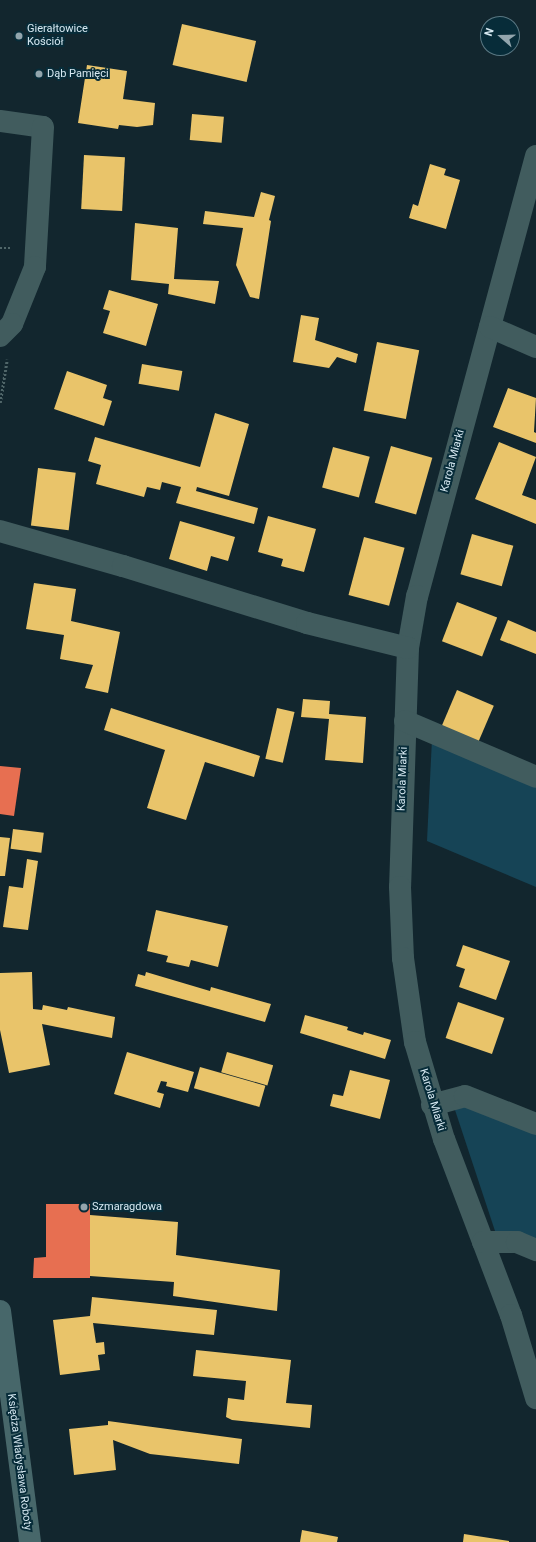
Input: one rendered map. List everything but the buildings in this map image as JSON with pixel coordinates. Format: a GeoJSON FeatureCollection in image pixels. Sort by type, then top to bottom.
{"type":"FeatureCollection","features":[{"type":"Feature","properties":{"kind":"main road","name":"Księdza Władysława Roboty"},"geometry":{"type":"LineString","coordinates":[[0,1311],[30,1542]]}},
{"type":"Feature","properties":{"kind":"street"},"geometry":{"type":"LineString","coordinates":[[0,121],[43,126],[35,267],[6,330]]}},
{"type":"Feature","properties":{"kind":"street","name":"Karola Miarki"},"geometry":{"type":"LineString","coordinates":[[536,156],[416,596],[408,648],[400,887],[403,958],[415,1042],[432,1105],[511,1315],[536,1398]]}},
{"type":"Feature","properties":{"kind":"street"},"geometry":{"type":"LineString","coordinates":[[490,328],[536,347]]}},
{"type":"Feature","properties":{"kind":"street"},"geometry":{"type":"LineString","coordinates":[[0,531],[123,566],[308,623],[408,648]]}},
{"type":"Feature","properties":{"kind":"street"},"geometry":{"type":"LineString","coordinates":[[405,721],[536,777]]}},
{"type":"Feature","properties":{"kind":"street"},"geometry":{"type":"LineString","coordinates":[[432,1105],[465,1096],[536,1124]]}},
{"type":"Feature","properties":{"kind":"street"},"geometry":{"type":"LineString","coordinates":[[484,1242],[516,1242],[536,1250]]}},
{"type":"Feature","properties":{"kind":"path"},"geometry":{"type":"LineString","coordinates":[[0,403],[6,330]]}},
{"type":"Feature","properties":{"kind":"shaded area"},"geometry":{"type":"Polygon","coordinates":[[[432,739],[536,785],[536,887],[427,841],[432,739]]]}},
{"type":"Feature","properties":{"kind":"shaded area"},"geometry":{"type":"Polygon","coordinates":[[[464,1103],[536,1132],[536,1247],[496,1234],[455,1110],[464,1103]]]}},
{"type":"Feature","properties":{"kind":"place","name":"Gierałtowice Kościół"},"geometry":{"type":"Point","coordinates":[19,36]}},
{"type":"Feature","properties":{"kind":"place","name":"Dąb Pamięci"},"geometry":{"type":"Point","coordinates":[39,74]}},
{"type":"Feature","properties":{"kind":"place","name":"Szmaragdowa"},"geometry":{"type":"Point","coordinates":[84,1207]}}]}
